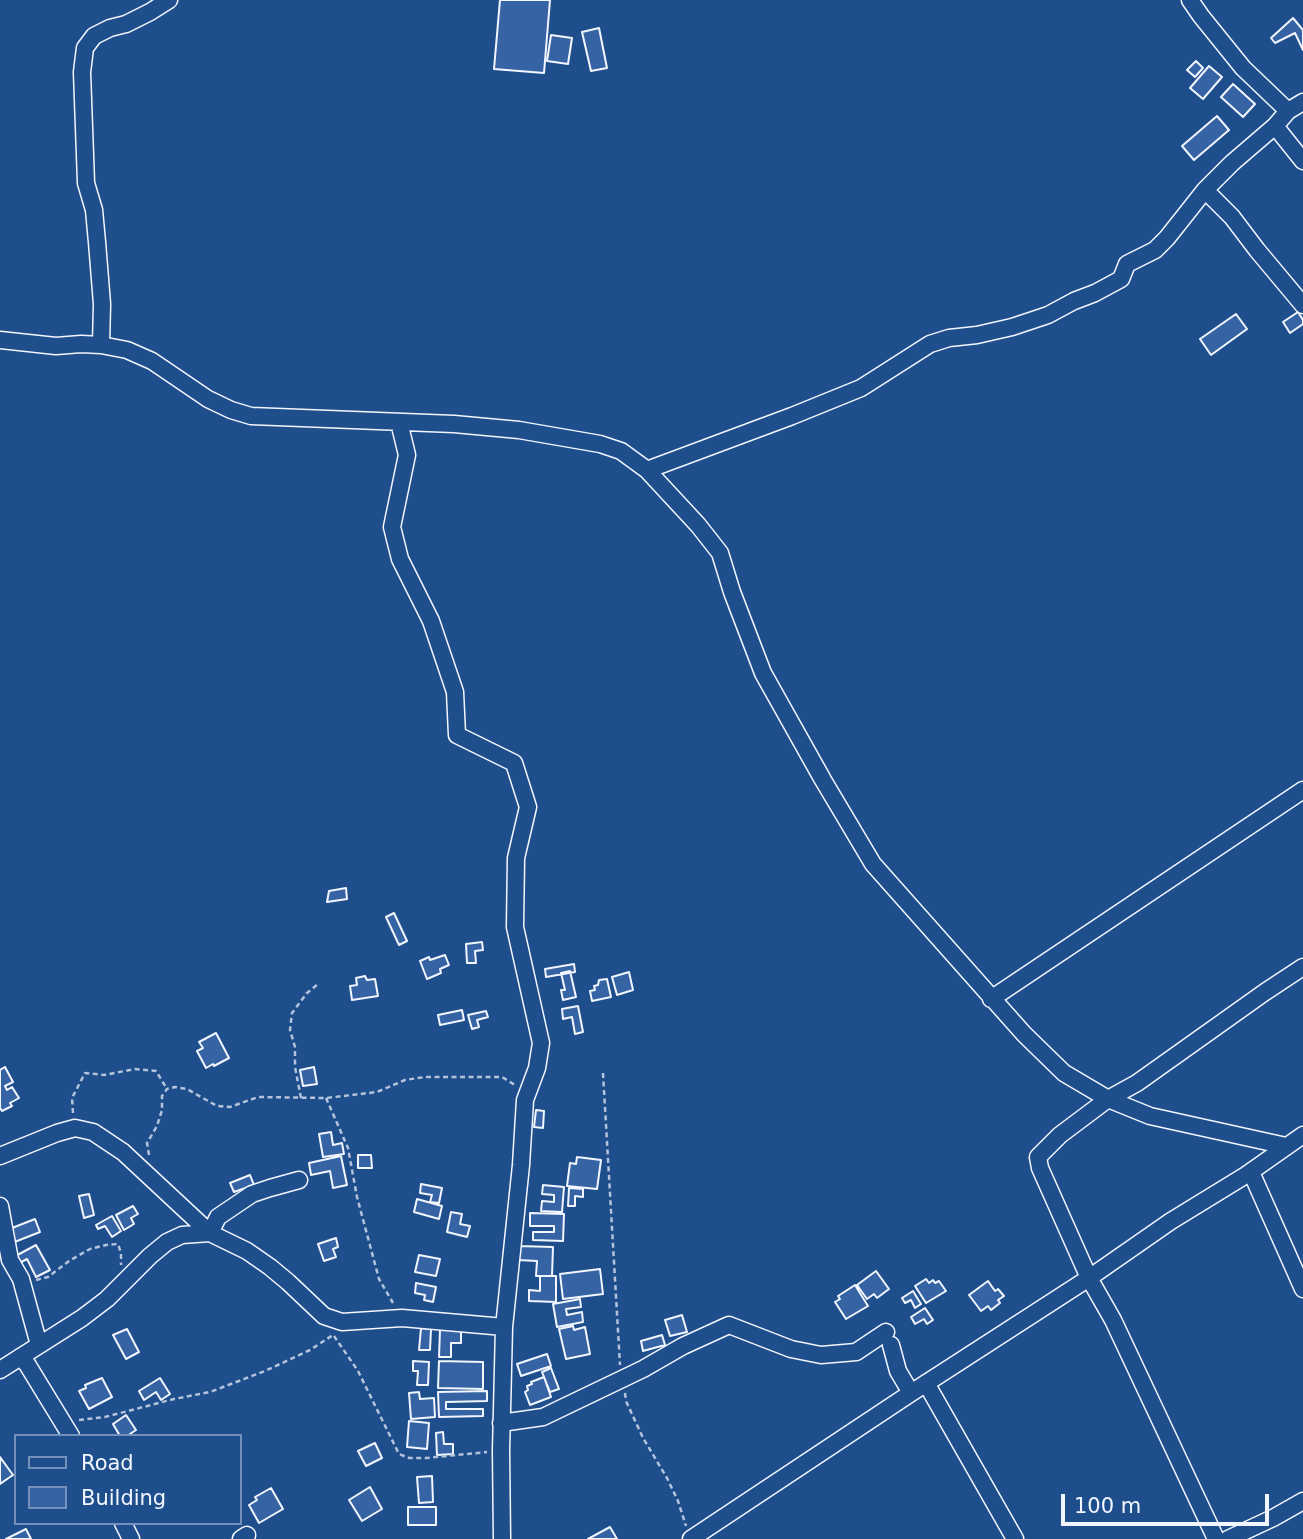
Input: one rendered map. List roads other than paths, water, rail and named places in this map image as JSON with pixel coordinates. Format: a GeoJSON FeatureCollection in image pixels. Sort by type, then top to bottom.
{"type":"FeatureCollection","features":[{"type":"Feature","properties":{"kind":"street"},"geometry":{"type":"LineString","coordinates":[[101,345],[102,304],[97,242],[94,210],[86,183],[82,72],[85,48],[94,36],[110,27],[126,24],[169,0]]}},
{"type":"Feature","properties":{"kind":"street"},"geometry":{"type":"LineString","coordinates":[[1190,0],[1243,68],[1288,111]]}},
{"type":"Feature","properties":{"kind":"street"},"geometry":{"type":"LineString","coordinates":[[647,470],[861,388],[930,344],[1012,327],[1048,316],[1121,279],[1127,264],[1155,250],[1205,190],[1232,163],[1275,127],[1288,111],[1303,102]]}},
{"type":"Feature","properties":{"kind":"street"},"geometry":{"type":"LineString","coordinates":[[1275,127],[1303,162]]}},
{"type":"Feature","properties":{"kind":"street"},"geometry":{"type":"LineString","coordinates":[[1205,190],[1232,217],[1303,305]]}},
{"type":"Feature","properties":{"kind":"street"},"geometry":{"type":"LineString","coordinates":[[0,340],[56,346],[101,345],[127,350],[152,361],[208,399],[251,416],[454,424],[519,430],[600,444],[621,451],[647,470],[720,553],[732,593],[763,673],[873,864],[1024,1034],[1065,1073],[1108,1099],[1150,1116],[1286,1146]]}},
{"type":"Feature","properties":{"kind":"street"},"geometry":{"type":"LineString","coordinates":[[399,422],[407,455],[392,527],[400,559],[430,621],[455,692],[457,735],[514,763],[528,807],[516,858],[515,927],[541,1043],[537,1068],[525,1100],[505,1327],[500,1451],[502,1539]]}},
{"type":"Feature","properties":{"kind":"street"},"geometry":{"type":"LineString","coordinates":[[991,999],[1303,790]]}},
{"type":"Feature","properties":{"kind":"street"},"geometry":{"type":"LineString","coordinates":[[1216,1539],[1113,1320],[1089,1278],[1038,1157],[1060,1135],[1108,1099],[1137,1083],[1303,967]]}},
{"type":"Feature","properties":{"kind":"street"},"geometry":{"type":"LineString","coordinates":[[0,1156],[69,1129],[93,1132],[123,1152],[210,1233],[247,1251],[270,1267],[324,1316],[342,1322],[402,1318],[505,1327]]}},
{"type":"Feature","properties":{"kind":"street"},"geometry":{"type":"LineString","coordinates":[[691,1536],[1089,1278],[1171,1221],[1251,1172],[1303,1135]]}},
{"type":"Feature","properties":{"kind":"street"},"geometry":{"type":"LineString","coordinates":[[1251,1172],[1303,1289]]}},
{"type":"Feature","properties":{"kind":"street"},"geometry":{"type":"LineString","coordinates":[[210,1233],[218,1217],[252,1194],[299,1180]]}},
{"type":"Feature","properties":{"kind":"street"},"geometry":{"type":"LineString","coordinates":[[0,1206],[10,1260],[22,1283],[39,1345]]}},
{"type":"Feature","properties":{"kind":"street"},"geometry":{"type":"LineString","coordinates":[[0,1370],[107,1299],[167,1242],[182,1235],[210,1233]]}},
{"type":"Feature","properties":{"kind":"street"},"geometry":{"type":"LineString","coordinates":[[501,1423],[543,1417],[729,1325],[791,1349],[821,1355],[856,1352],[889,1339],[898,1371],[911,1393]]}},
{"type":"Feature","properties":{"kind":"street"},"geometry":{"type":"LineString","coordinates":[[20,1357],[66,1429]]}},
{"type":"Feature","properties":{"kind":"street"},"geometry":{"type":"LineString","coordinates":[[926,1383],[1015,1539]]}},
{"type":"Feature","properties":{"kind":"street"},"geometry":{"type":"LineString","coordinates":[[1228,1539],[1303,1501]]}}]}
